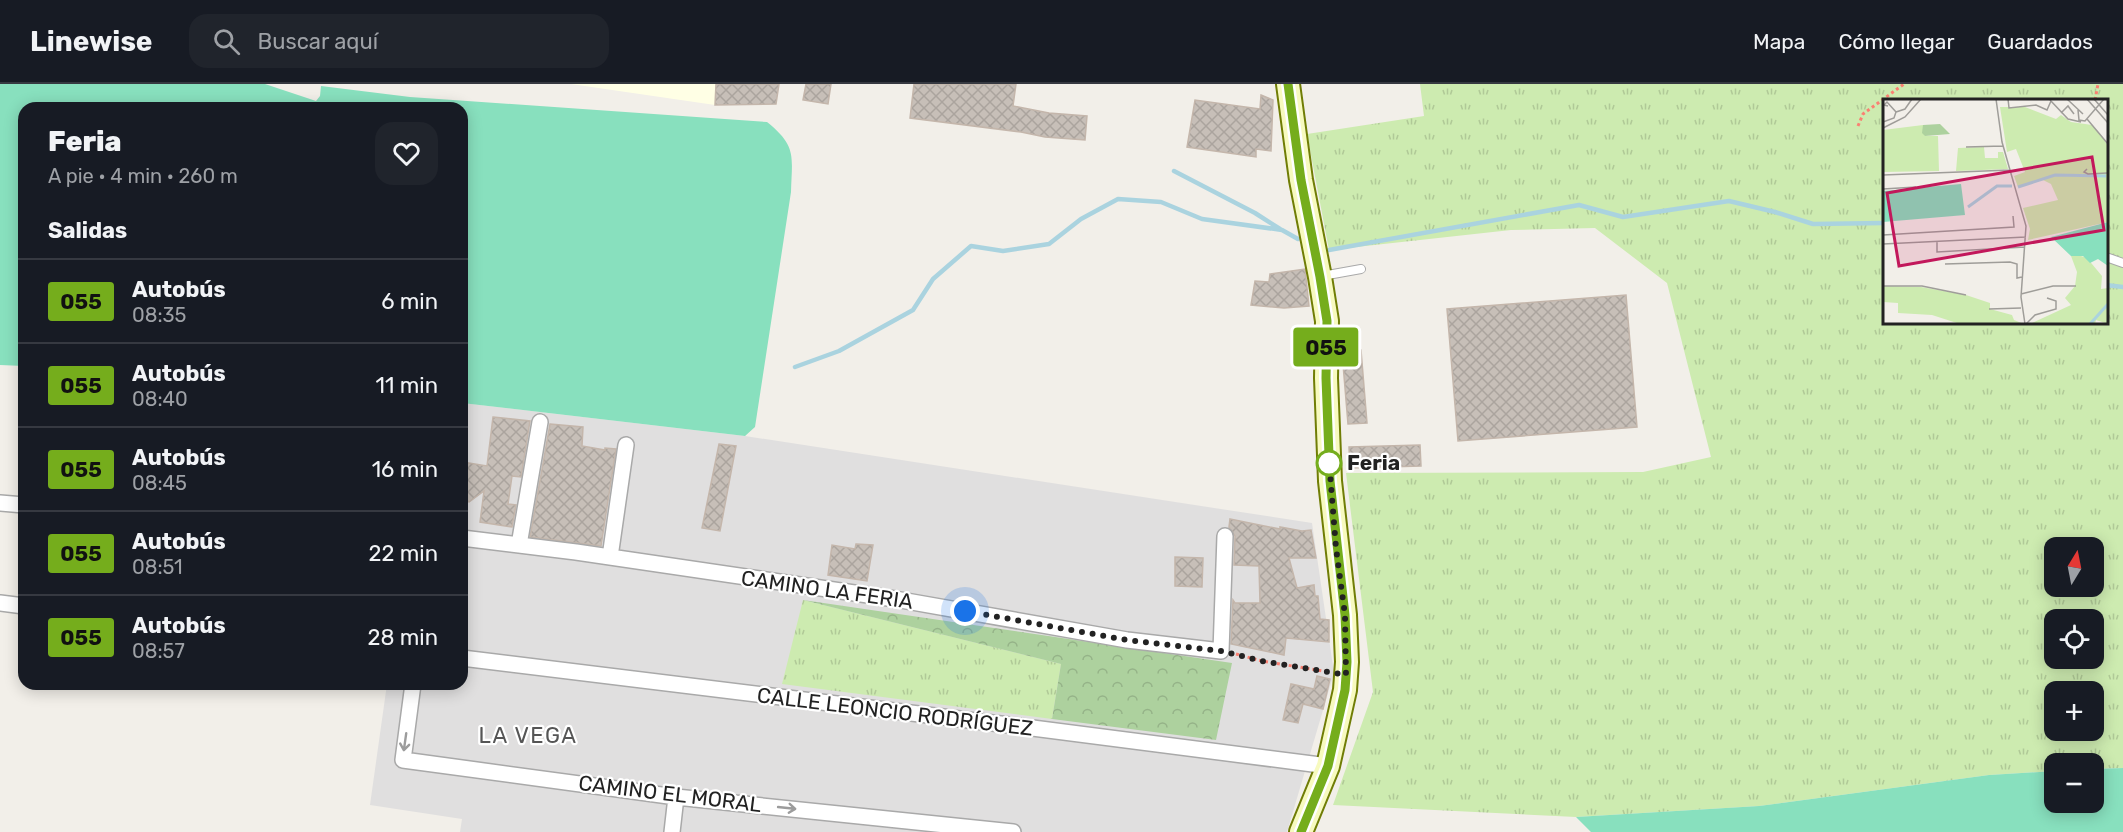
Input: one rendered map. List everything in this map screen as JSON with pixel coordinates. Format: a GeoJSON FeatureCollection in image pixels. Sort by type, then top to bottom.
{"type":"FeatureCollection","features":[{"type":"Feature","properties":{"kind":"main road"},"geometry":{"type":"LineString","coordinates":[[1288,84],[1301,180],[1327,321],[1326,378],[1330,481],[1345,615],[1345,690],[1328,766],[1301,832]]}},
{"type":"Feature","properties":{"kind":"street"},"geometry":{"type":"LineString","coordinates":[[519,544],[540,422]]}},
{"type":"Feature","properties":{"kind":"street"},"geometry":{"type":"LineString","coordinates":[[610,557],[626,445]]}},
{"type":"Feature","properties":{"kind":"street"},"geometry":{"type":"LineString","coordinates":[[0,503],[18,504]]}},
{"type":"Feature","properties":{"kind":"street"},"geometry":{"type":"LineString","coordinates":[[1221,651],[1225,536]]}},
{"type":"Feature","properties":{"kind":"street","name":"CAMINO LA FERIA"},"geometry":{"type":"LineString","coordinates":[[468,539],[519,544],[895,599],[1127,640],[1221,651]]}},
{"type":"Feature","properties":{"kind":"street"},"geometry":{"type":"LineString","coordinates":[[0,603],[18,605]]}},
{"type":"Feature","properties":{"kind":"street","name":"CALLE LEONCIO RODRÍGUEZ"},"geometry":{"type":"LineString","coordinates":[[468,659],[1328,766]]}},
{"type":"Feature","properties":{"kind":"street","name":"CAMINO EL MORAL"},"geometry":{"type":"LineString","coordinates":[[412,690],[403,760],[676,797],[1013,832]]}},
{"type":"Feature","properties":{"kind":"street"},"geometry":{"type":"LineString","coordinates":[[672,832],[676,797]]}},
{"type":"Feature","properties":{"kind":"lane"},"geometry":{"type":"LineString","coordinates":[[2108,258],[2123,263]]}},
{"type":"Feature","properties":{"kind":"lane"},"geometry":{"type":"LineString","coordinates":[[1320,277],[1361,269]]}},
{"type":"Feature","properties":{"kind":"path"},"geometry":{"type":"LineString","coordinates":[[1884,99],[1904,84]]}},
{"type":"Feature","properties":{"kind":"path"},"geometry":{"type":"LineString","coordinates":[[2094,99],[2098,84]]}},
{"type":"Feature","properties":{"kind":"path"},"geometry":{"type":"LineString","coordinates":[[1858,126],[1863,114],[1883,99]]}},
{"type":"Feature","properties":{"kind":"path"},"geometry":{"type":"LineString","coordinates":[[1221,651],[1262,661],[1346,675]]}},
{"type":"Feature","properties":{"kind":"shaded area"},"geometry":{"type":"Polygon","coordinates":[[[571,84],[716,84],[715,105],[571,84]]]}},
{"type":"Feature","properties":{"kind":"shaded area"},"geometry":{"type":"Polygon","coordinates":[[[468,404],[745,436],[1312,523],[1334,673],[1287,832],[460,832],[462,819],[370,805],[386,690],[468,690],[468,404]]]}},
{"type":"Feature","properties":{"kind":"green space"},"geometry":{"type":"Polygon","coordinates":[[[0,84],[265,84],[316,101],[320,96],[321,86],[410,97],[767,122],[784,138],[791,152],[791,192],[755,427],[745,436],[468,404],[468,102],[18,102],[18,366],[0,365],[0,84]]]}},
{"type":"Feature","properties":{"kind":"green space"},"geometry":{"type":"Polygon","coordinates":[[[1420,84],[2123,84],[2123,768],[2104,769],[2104,753],[2044,753],[2044,772],[1989,775],[1759,806],[1576,817],[1333,805],[1373,692],[1346,473],[1643,472],[1711,457],[1667,283],[1595,228],[1511,230],[1329,250],[1307,134],[1424,116],[1420,84]]]}},
{"type":"Feature","properties":{"kind":"green space"},"geometry":{"type":"Polygon","coordinates":[[[803,600],[1061,664],[1052,719],[782,684],[803,600]]]}},
{"type":"Feature","properties":{"kind":"green space"},"geometry":{"type":"Polygon","coordinates":[[[803,600],[1232,663],[1216,740],[1052,719],[1061,664],[803,600]]]}},
{"type":"Feature","properties":{"kind":"green space"},"geometry":{"type":"Polygon","coordinates":[[[2123,768],[2123,832],[1591,832],[1576,817],[1759,806],[1989,775],[2044,772],[2044,813],[2104,813],[2104,769],[2123,768]]]}},
{"type":"Feature","properties":{"kind":"building"},"geometry":{"type":"Polygon","coordinates":[[[716,84],[779,84],[776,104],[715,105],[716,84]]]}},
{"type":"Feature","properties":{"kind":"building"},"geometry":{"type":"Polygon","coordinates":[[[806,84],[831,84],[828,104],[803,100],[806,84]]]}},
{"type":"Feature","properties":{"kind":"building"},"geometry":{"type":"Polygon","coordinates":[[[914,84],[1016,84],[1013,106],[1049,113],[1087,116],[1085,140],[1045,137],[910,118],[914,84]]]}},
{"type":"Feature","properties":{"kind":"building"},"geometry":{"type":"Polygon","coordinates":[[[1261,95],[1273,100],[1271,151],[1256,149],[1256,157],[1187,147],[1195,100],[1260,109],[1261,95]]]}},
{"type":"Feature","properties":{"kind":"building"},"geometry":{"type":"Polygon","coordinates":[[[1305,269],[1309,306],[1284,308],[1251,305],[1255,281],[1269,282],[1270,274],[1305,269]]]}},
{"type":"Feature","properties":{"kind":"building"},"geometry":{"type":"Polygon","coordinates":[[[1626,295],[1637,427],[1458,441],[1447,309],[1626,295]]]}},
{"type":"Feature","properties":{"kind":"building"},"geometry":{"type":"Polygon","coordinates":[[[1361,350],[1367,423],[1348,424],[1342,352],[1361,350]]]}},
{"type":"Feature","properties":{"kind":"building"},"geometry":{"type":"Polygon","coordinates":[[[493,417],[530,421],[521,477],[512,476],[508,504],[516,505],[512,527],[480,522],[484,491],[468,501],[468,463],[487,466],[493,417]]]}},
{"type":"Feature","properties":{"kind":"building"},"geometry":{"type":"Polygon","coordinates":[[[550,424],[583,427],[582,446],[605,450],[605,448],[616,449],[601,546],[530,537],[550,424]]]}},
{"type":"Feature","properties":{"kind":"building"},"geometry":{"type":"Polygon","coordinates":[[[719,444],[736,446],[720,531],[702,528],[719,444]]]}},
{"type":"Feature","properties":{"kind":"building"},"geometry":{"type":"Polygon","coordinates":[[[1420,445],[1421,466],[1350,468],[1349,447],[1420,445]]]}},
{"type":"Feature","properties":{"kind":"building"},"geometry":{"type":"Polygon","coordinates":[[[1230,519],[1280,529],[1280,527],[1302,531],[1311,530],[1316,558],[1289,558],[1297,588],[1314,585],[1315,596],[1318,596],[1320,619],[1329,620],[1329,642],[1286,638],[1284,655],[1231,644],[1233,600],[1235,603],[1260,603],[1259,566],[1234,565],[1235,536],[1229,527],[1230,519]]]}},
{"type":"Feature","properties":{"kind":"building"},"geometry":{"type":"Polygon","coordinates":[[[856,544],[873,545],[867,581],[828,575],[832,545],[855,549],[856,544]]]}},
{"type":"Feature","properties":{"kind":"building"},"geometry":{"type":"Polygon","coordinates":[[[1175,557],[1203,558],[1202,587],[1175,586],[1175,557]]]}},
{"type":"Feature","properties":{"kind":"building"},"geometry":{"type":"Polygon","coordinates":[[[1317,676],[1330,679],[1323,709],[1303,704],[1298,723],[1283,720],[1291,684],[1314,689],[1317,676]]]}},
{"type":"Feature","properties":{"kind":"waterway"},"geometry":{"type":"LineString","coordinates":[[1174,171],[1255,213],[1280,229]]}},
{"type":"Feature","properties":{"kind":"waterway"},"geometry":{"type":"LineString","coordinates":[[795,367],[839,351],[913,310],[933,279],[971,246],[1003,251],[1049,244],[1081,219],[1118,199],[1161,202],[1202,219],[1282,230],[1298,239]]}},
{"type":"Feature","properties":{"kind":"waterway"},"geometry":{"type":"LineString","coordinates":[[1329,250],[1579,205],[1623,217],[1729,201],[1813,224],[1883,223]]}},
{"type":"Feature","properties":{"kind":"waterway"},"geometry":{"type":"LineString","coordinates":[[2108,285],[2123,287]]}},
{"type":"Feature","properties":{"kind":"bus line","name":"055"},"geometry":{"type":"LineString","coordinates":[[1288,84],[1301,180],[1327,321],[1326,378],[1330,481],[1345,615],[1347,662],[1345,690],[1328,766],[1301,832]]}},
{"type":"Feature","properties":{"kind":"place","name":"Feria"},"geometry":{"type":"Point","coordinates":[1329,463]}},
{"type":"Feature","properties":{"kind":"district","name":"LA VEGA"},"geometry":{"type":"Point","coordinates":[528,735]}},
{"type":"Feature","properties":{"kind":"route"},"geometry":{"type":"LineString","coordinates":[[965,611],[1127,640],[1221,651],[1262,661],[1346,675],[1345,615],[1336,548],[1329,460],[1329,463]]}}]}
